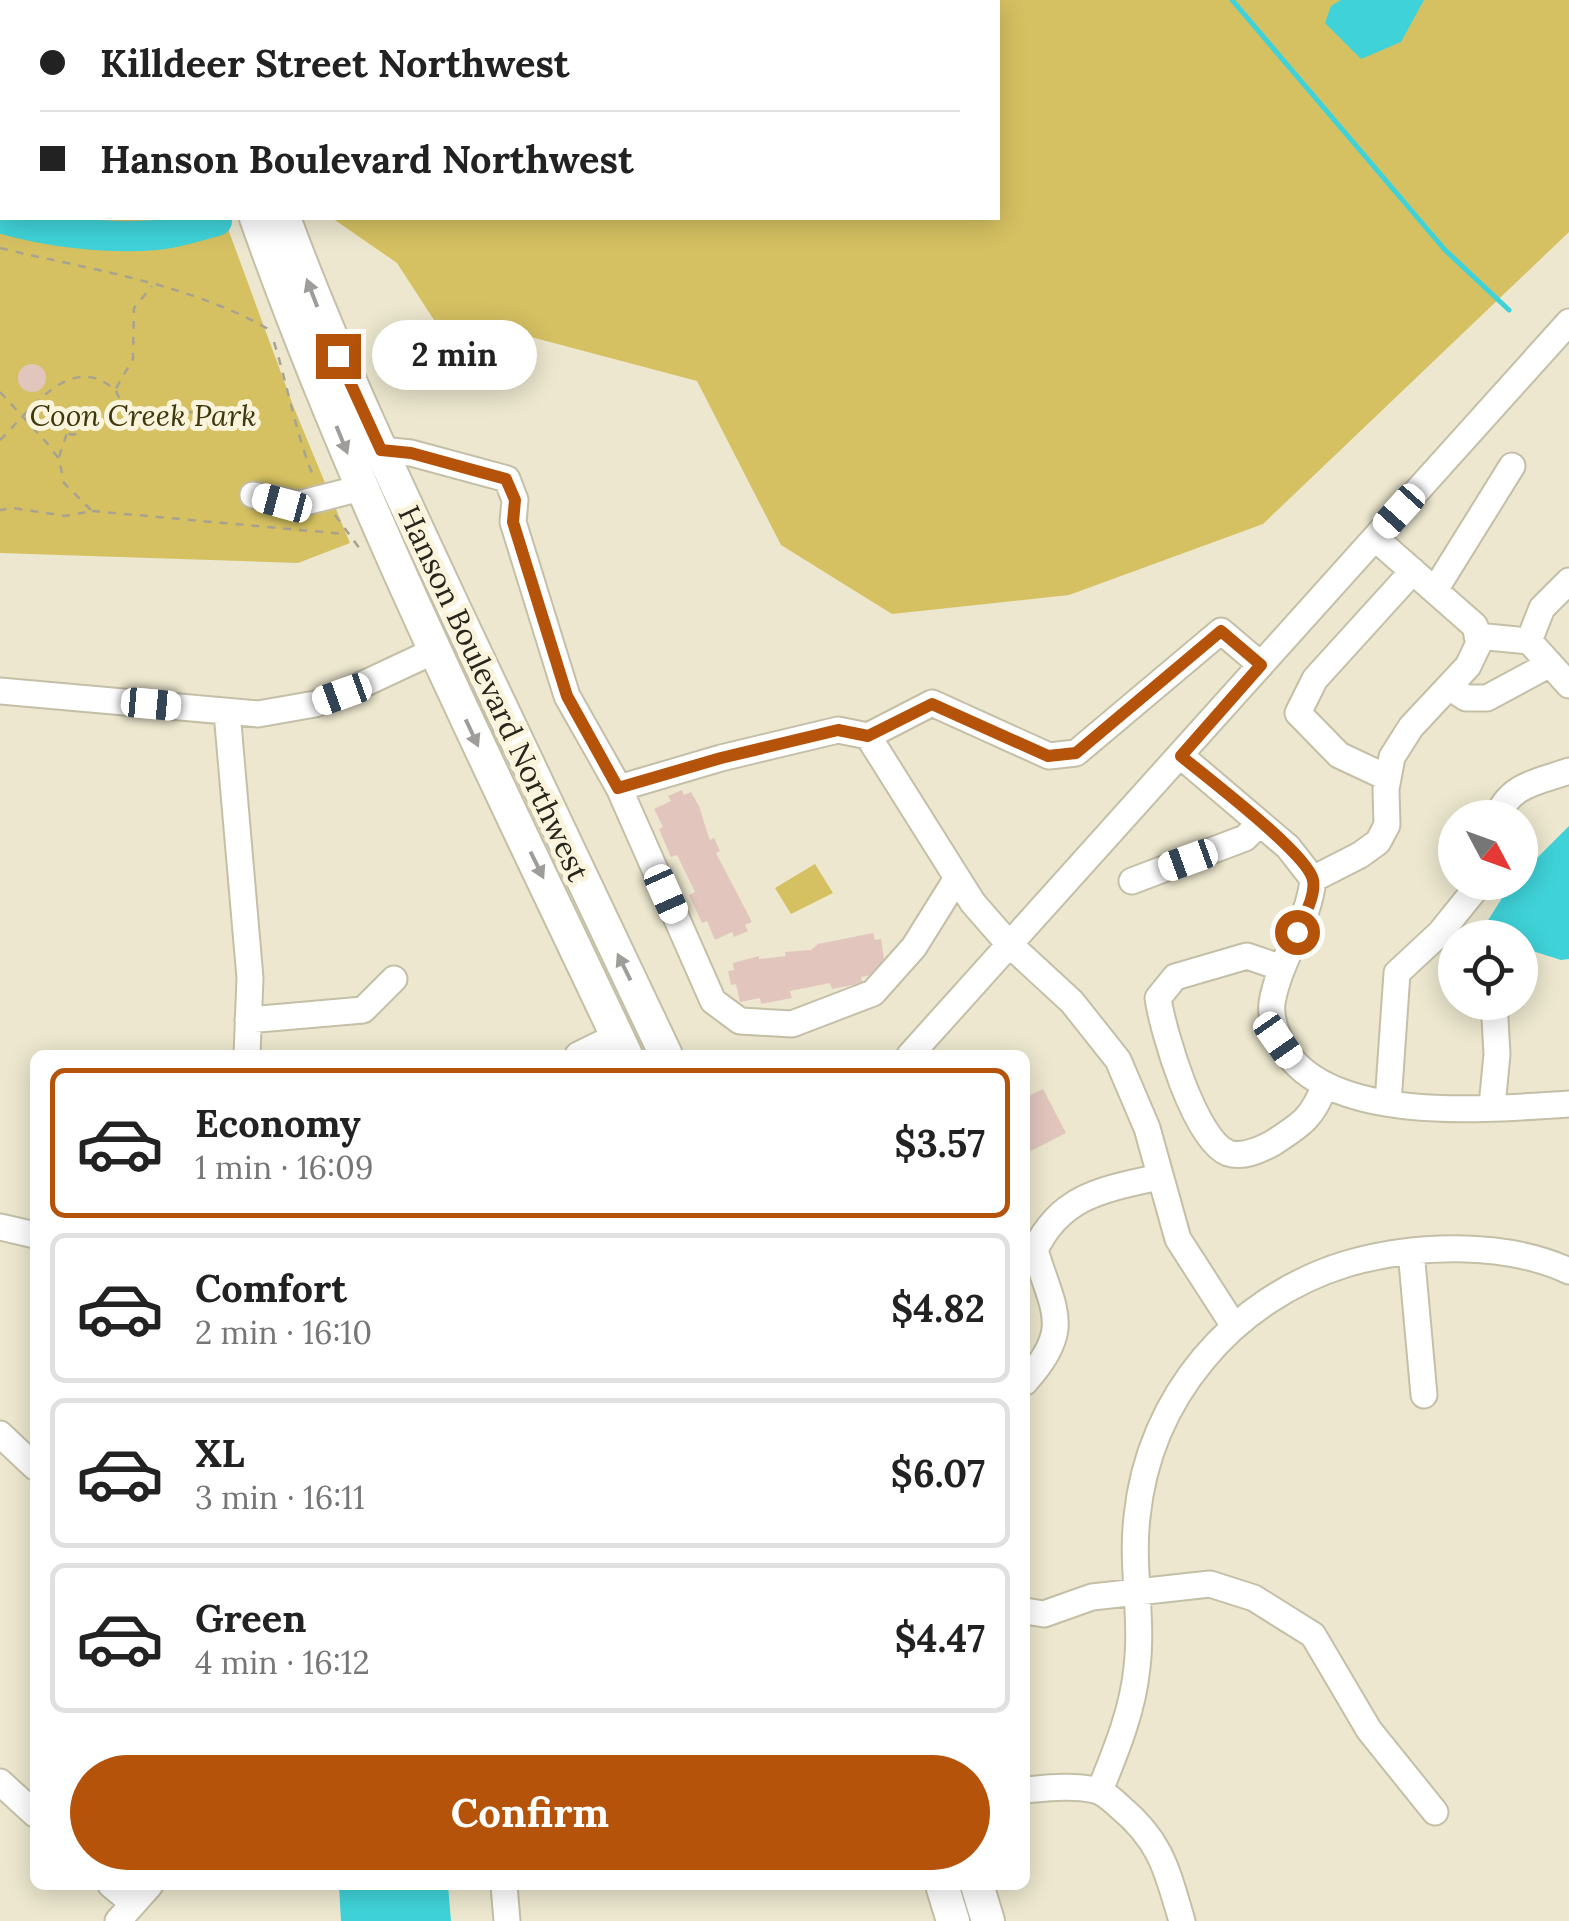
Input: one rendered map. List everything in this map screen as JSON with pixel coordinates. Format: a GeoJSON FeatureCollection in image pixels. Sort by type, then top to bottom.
{"type":"FeatureCollection","features":[{"type":"Feature","properties":{"kind":"main road","name":"Hanson Boulevard Northwest"},"geometry":{"type":"LineString","coordinates":[[257,220],[362,488],[434,651],[621,1046]]}},
{"type":"Feature","properties":{"kind":"main road","name":"Hanson Boulevard Northwest"},"geometry":{"type":"LineString","coordinates":[[285,220],[324,324],[381,450],[546,808],[664,1050]]}},
{"type":"Feature","properties":{"kind":"main road"},"geometry":{"type":"LineString","coordinates":[[362,488],[374,486],[389,497],[524,787],[546,808]]}},
{"type":"Feature","properties":{"kind":"main road"},"geometry":{"type":"LineString","coordinates":[[944,1890],[953,1921]]}},
{"type":"Feature","properties":{"kind":"main road"},"geometry":{"type":"LineString","coordinates":[[979,1890],[988,1921]]}},
{"type":"Feature","properties":{"kind":"street"},"geometry":{"type":"LineString","coordinates":[[914,1050],[1569,322]]}},
{"type":"Feature","properties":{"kind":"street"},"geometry":{"type":"LineString","coordinates":[[381,450],[411,453],[506,479],[515,500],[513,522],[567,696],[618,788],[712,1000],[740,1021],[792,1024],[874,993],[914,947],[957,878]]}},
{"type":"Feature","properties":{"kind":"street"},"geometry":{"type":"LineString","coordinates":[[1435,590],[1512,466]]}},
{"type":"Feature","properties":{"kind":"street"},"geometry":{"type":"LineString","coordinates":[[253,495],[298,504],[362,488]]}},
{"type":"Feature","properties":{"kind":"street"},"geometry":{"type":"LineString","coordinates":[[1313,880],[1378,842],[1387,824],[1392,758],[1411,727],[1468,666],[1479,643],[1475,626],[1375,538]]}},
{"type":"Feature","properties":{"kind":"street"},"geometry":{"type":"LineString","coordinates":[[1388,778],[1339,755],[1298,713],[1316,679],[1414,571]]}},
{"type":"Feature","properties":{"kind":"street"},"geometry":{"type":"LineString","coordinates":[[1530,642],[1542,608],[1569,580]]}},
{"type":"Feature","properties":{"kind":"street"},"geometry":{"type":"LineString","coordinates":[[618,788],[838,730],[868,736],[932,704],[1048,756],[1076,753],[1221,631],[1261,665]]}},
{"type":"Feature","properties":{"kind":"street"},"geometry":{"type":"LineString","coordinates":[[1477,636],[1530,642],[1569,685]]}},
{"type":"Feature","properties":{"kind":"street"},"geometry":{"type":"LineString","coordinates":[[0,690],[258,714],[315,704],[434,651]]}},
{"type":"Feature","properties":{"kind":"street"},"geometry":{"type":"LineString","coordinates":[[1449,687],[1466,698],[1487,698],[1550,664]]}},
{"type":"Feature","properties":{"kind":"street"},"geometry":{"type":"LineString","coordinates":[[226,712],[250,978],[247,1050]]}},
{"type":"Feature","properties":{"kind":"street"},"geometry":{"type":"LineString","coordinates":[[868,736],[974,903],[1008,943],[1072,1002],[1118,1060],[1146,1128],[1178,1239],[1234,1326]]}},
{"type":"Feature","properties":{"kind":"street"},"geometry":{"type":"LineString","coordinates":[[1181,756],[1288,846],[1313,880],[1311,897],[1282,968],[1272,1006],[1278,1040],[1298,1068],[1324,1087],[1358,1098],[1426,1108],[1569,1104]]}},
{"type":"Feature","properties":{"kind":"street"},"geometry":{"type":"LineString","coordinates":[[1508,800],[1513,792],[1533,781],[1569,771]]}},
{"type":"Feature","properties":{"kind":"street"},"geometry":{"type":"LineString","coordinates":[[1132,880],[1245,838],[1260,823]]}},
{"type":"Feature","properties":{"kind":"street"},"geometry":{"type":"LineString","coordinates":[[1388,1102],[1397,973],[1440,933],[1467,900]]}},
{"type":"Feature","properties":{"kind":"street"},"geometry":{"type":"LineString","coordinates":[[1282,968],[1247,956],[1174,977],[1158,998],[1162,1024],[1197,1115],[1213,1143],[1230,1154],[1264,1148],[1305,1122],[1324,1087]]}},
{"type":"Feature","properties":{"kind":"street"},"geometry":{"type":"LineString","coordinates":[[248,1020],[363,1010],[394,979]]}},
{"type":"Feature","properties":{"kind":"street"},"geometry":{"type":"LineString","coordinates":[[1492,1106],[1498,1054],[1495,1020]]}},
{"type":"Feature","properties":{"kind":"street"},"geometry":{"type":"LineString","coordinates":[[1030,1375],[1052,1345],[1058,1321],[1035,1250],[1044,1230],[1065,1210],[1095,1191],[1159,1176]]}},
{"type":"Feature","properties":{"kind":"street"},"geometry":{"type":"LineString","coordinates":[[0,1227],[30,1234]]}},
{"type":"Feature","properties":{"kind":"street"},"geometry":{"type":"LineString","coordinates":[[1411,1251],[1424,1395]]}},
{"type":"Feature","properties":{"kind":"street"},"geometry":{"type":"LineString","coordinates":[[1100,1790],[1132,1699],[1138,1666],[1139,1593],[1134,1554],[1137,1511],[1151,1452],[1166,1416],[1214,1344],[1262,1303],[1311,1275],[1374,1256],[1411,1251],[1500,1252],[1569,1271]]}},
{"type":"Feature","properties":{"kind":"street"},"geometry":{"type":"LineString","coordinates":[[0,1434],[30,1462]]}},
{"type":"Feature","properties":{"kind":"street"},"geometry":{"type":"LineString","coordinates":[[1030,1613],[1044,1614],[1092,1597],[1210,1584],[1254,1598],[1312,1636],[1369,1730],[1435,1812]]}},
{"type":"Feature","properties":{"kind":"street"},"geometry":{"type":"LineString","coordinates":[[0,1782],[30,1809]]}},
{"type":"Feature","properties":{"kind":"street"},"geometry":{"type":"LineString","coordinates":[[1030,1789],[1100,1790],[1137,1821],[1154,1840],[1164,1860],[1182,1921]]}},
{"type":"Feature","properties":{"kind":"street"},"geometry":{"type":"LineString","coordinates":[[504,1890],[507,1921]]}},
{"type":"Feature","properties":{"kind":"path"},"geometry":{"type":"LineString","coordinates":[[0,248],[154,285],[234,309],[270,330]]}},
{"type":"Feature","properties":{"kind":"path"},"geometry":{"type":"LineString","coordinates":[[115,390],[133,360],[134,308],[154,285]]}},
{"type":"Feature","properties":{"kind":"path"},"geometry":{"type":"LineString","coordinates":[[0,440],[71,376],[90,376],[115,390],[124,409],[125,437]]}},
{"type":"Feature","properties":{"kind":"path"},"geometry":{"type":"LineString","coordinates":[[0,392],[59,458]]}},
{"type":"Feature","properties":{"kind":"path"},"geometry":{"type":"LineString","coordinates":[[92,512],[64,483],[59,458],[70,420],[79,421],[101,410],[124,409],[226,418],[248,429]]}},
{"type":"Feature","properties":{"kind":"path"},"geometry":{"type":"LineString","coordinates":[[67,432],[73,435],[80,430],[79,421]]}},
{"type":"Feature","properties":{"kind":"path"},"geometry":{"type":"LineString","coordinates":[[0,510],[13,508],[65,516],[92,512],[346,534]]}},
{"type":"Feature","properties":{"kind":"green space"},"geometry":{"type":"Polygon","coordinates":[[[1000,0],[1569,0],[1569,232],[1263,524],[1069,595],[892,614],[781,545],[697,381],[516,333],[434,320],[397,263],[335,220],[1000,220],[1000,0]]]}},
{"type":"Feature","properties":{"kind":"green space","name":"Coon Creek Park"},"geometry":{"type":"Polygon","coordinates":[[[0,220],[225,220],[294,408],[350,543],[298,563],[0,553],[0,220]]]}},
{"type":"Feature","properties":{"kind":"green space"},"geometry":{"type":"Polygon","coordinates":[[[815,864],[833,893],[791,914],[775,888],[815,864]]]}},
{"type":"Feature","properties":{"kind":"water"},"geometry":{"type":"Polygon","coordinates":[[[1341,0],[1424,0],[1401,42],[1361,59],[1325,23],[1331,6],[1341,0]]]}},
{"type":"Feature","properties":{"kind":"water"},"geometry":{"type":"Polygon","coordinates":[[[1569,826],[1569,959],[1538,953],[1538,920],[1488,920],[1501,900],[1538,900],[1538,857],[1569,826]]]}},
{"type":"Feature","properties":{"kind":"water"},"geometry":{"type":"Polygon","coordinates":[[[339,1890],[448,1890],[451,1921],[341,1921],[339,1890]]]}},
{"type":"Feature","properties":{"kind":"building"},"geometry":{"type":"Polygon","coordinates":[[[32,364],[42,368],[46,378],[42,388],[32,392],[22,388],[18,378],[22,368],[32,364]]]}},
{"type":"Feature","properties":{"kind":"building"},"geometry":{"type":"Polygon","coordinates":[[[682,790],[684,795],[691,792],[699,806],[710,840],[714,838],[720,851],[716,853],[752,922],[745,925],[748,931],[734,937],[732,932],[715,940],[707,921],[702,923],[689,895],[695,892],[677,855],[671,857],[659,829],[663,827],[654,809],[682,790]]]}},
{"type":"Feature","properties":{"kind":"building"},"geometry":{"type":"Polygon","coordinates":[[[873,933],[875,940],[881,939],[886,972],[861,977],[863,983],[832,989],[830,983],[790,991],[792,998],[761,1004],[760,998],[740,1002],[736,984],[731,985],[728,971],[734,970],[733,963],[759,956],[786,956],[785,952],[811,950],[818,944],[873,933]]]}},
{"type":"Feature","properties":{"kind":"building"},"geometry":{"type":"Polygon","coordinates":[[[1043,1089],[1066,1133],[1030,1151],[1030,1096],[1043,1089]]]}},
{"type":"Feature","properties":{"kind":"waterway"},"geometry":{"type":"LineString","coordinates":[[1232,0],[1445,250],[1509,310]]}},
{"type":"Feature","properties":{"kind":"waterway"},"geometry":{"type":"LineString","coordinates":[[7,220],[57,231],[117,236],[164,234],[217,221]]}},
{"type":"Feature","properties":{"kind":"route"},"geometry":{"type":"LineString","coordinates":[[338,356],[381,450],[411,453],[506,479],[515,500],[513,522],[567,696],[618,788],[838,730],[868,736],[932,704],[1048,756],[1076,753],[1221,631],[1261,665],[1181,756],[1288,846],[1305,866],[1313,880],[1311,897],[1297,932]]}}]}
